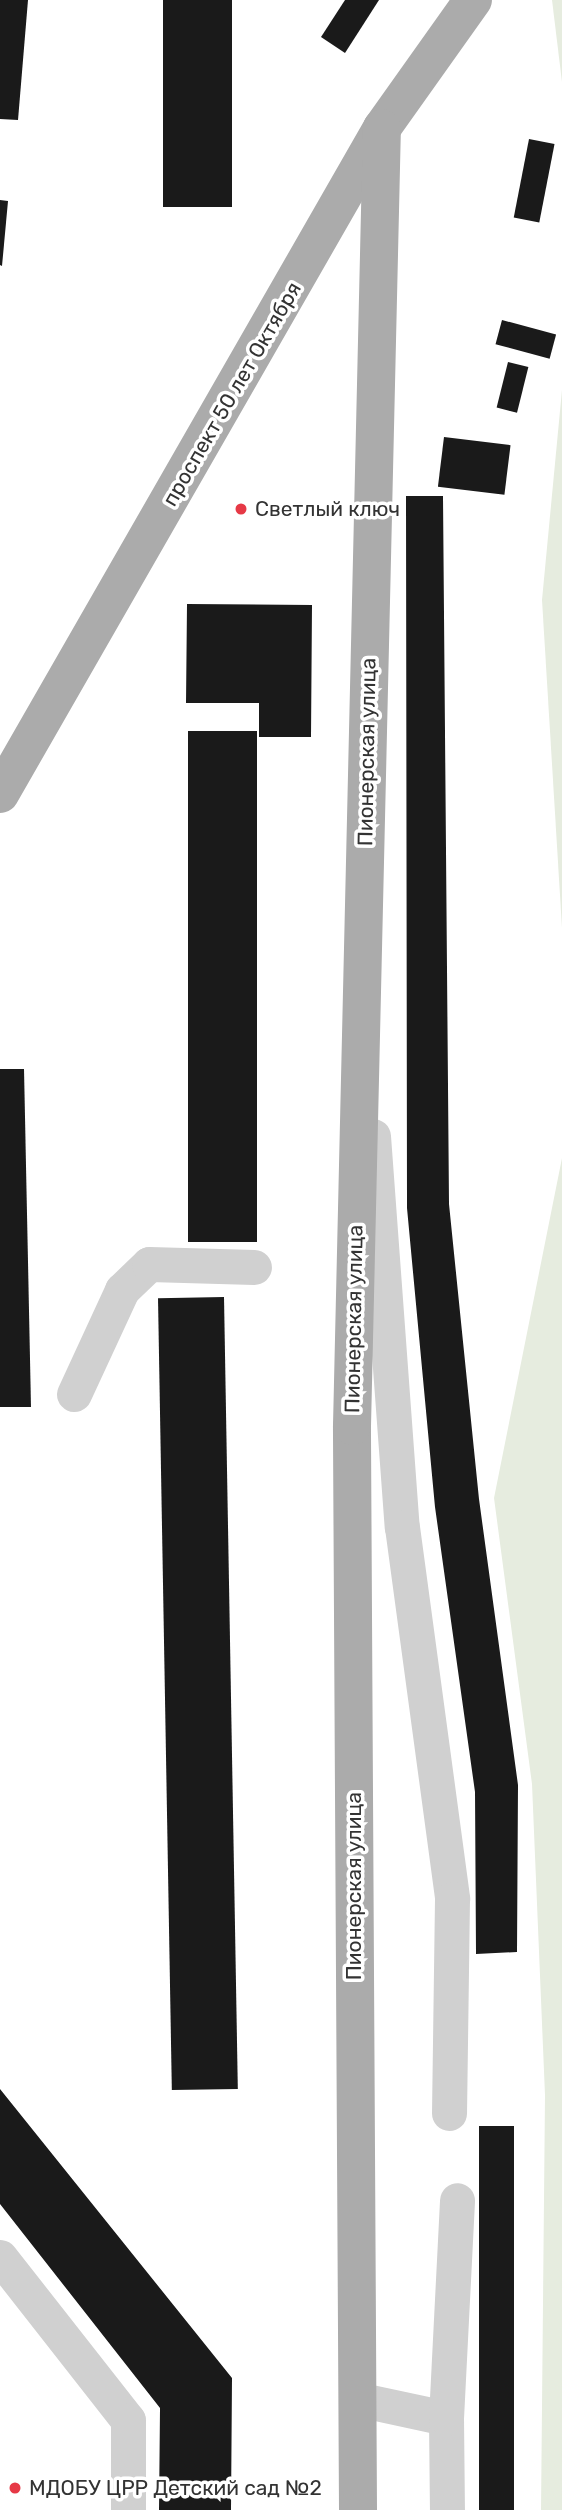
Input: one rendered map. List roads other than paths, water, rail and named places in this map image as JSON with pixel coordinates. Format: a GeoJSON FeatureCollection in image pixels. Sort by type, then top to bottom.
{"type":"FeatureCollection","features":[{"type":"Feature","properties":{"kind":"main road","name":"проспект 50 лет Октября"},"geometry":{"type":"LineString","coordinates":[[0,794],[382,128],[472,0]]}},
{"type":"Feature","properties":{"kind":"main road","name":"Пионерская улица"},"geometry":{"type":"LineString","coordinates":[[358,2510],[352,1426],[382,128]]}},
{"type":"Feature","properties":{"kind":"lane"},"geometry":{"type":"LineString","coordinates":[[362,982],[402,1527],[452,1899],[449,2113]]}},
{"type":"Feature","properties":{"kind":"lane"},"geometry":{"type":"LineString","coordinates":[[74,1394],[122,1290],[149,1264],[254,1267]]}},
{"type":"Feature","properties":{"kind":"lane"},"geometry":{"type":"LineString","coordinates":[[447,2510],[446,2418],[457,2200]]}},
{"type":"Feature","properties":{"kind":"lane"},"geometry":{"type":"LineString","coordinates":[[0,2257],[128,2420],[128,2510]]}},
{"type":"Feature","properties":{"kind":"lane"},"geometry":{"type":"LineString","coordinates":[[357,2399],[446,2418]]}},
{"type":"Feature","properties":{"kind":"place","name":"Светлый ключ"},"geometry":{"type":"Point","coordinates":[241,509]}},
{"type":"Feature","properties":{"kind":"place","name":"МДОБУ ЦРР Детский сад №2"},"geometry":{"type":"Point","coordinates":[15,2488]}}]}
